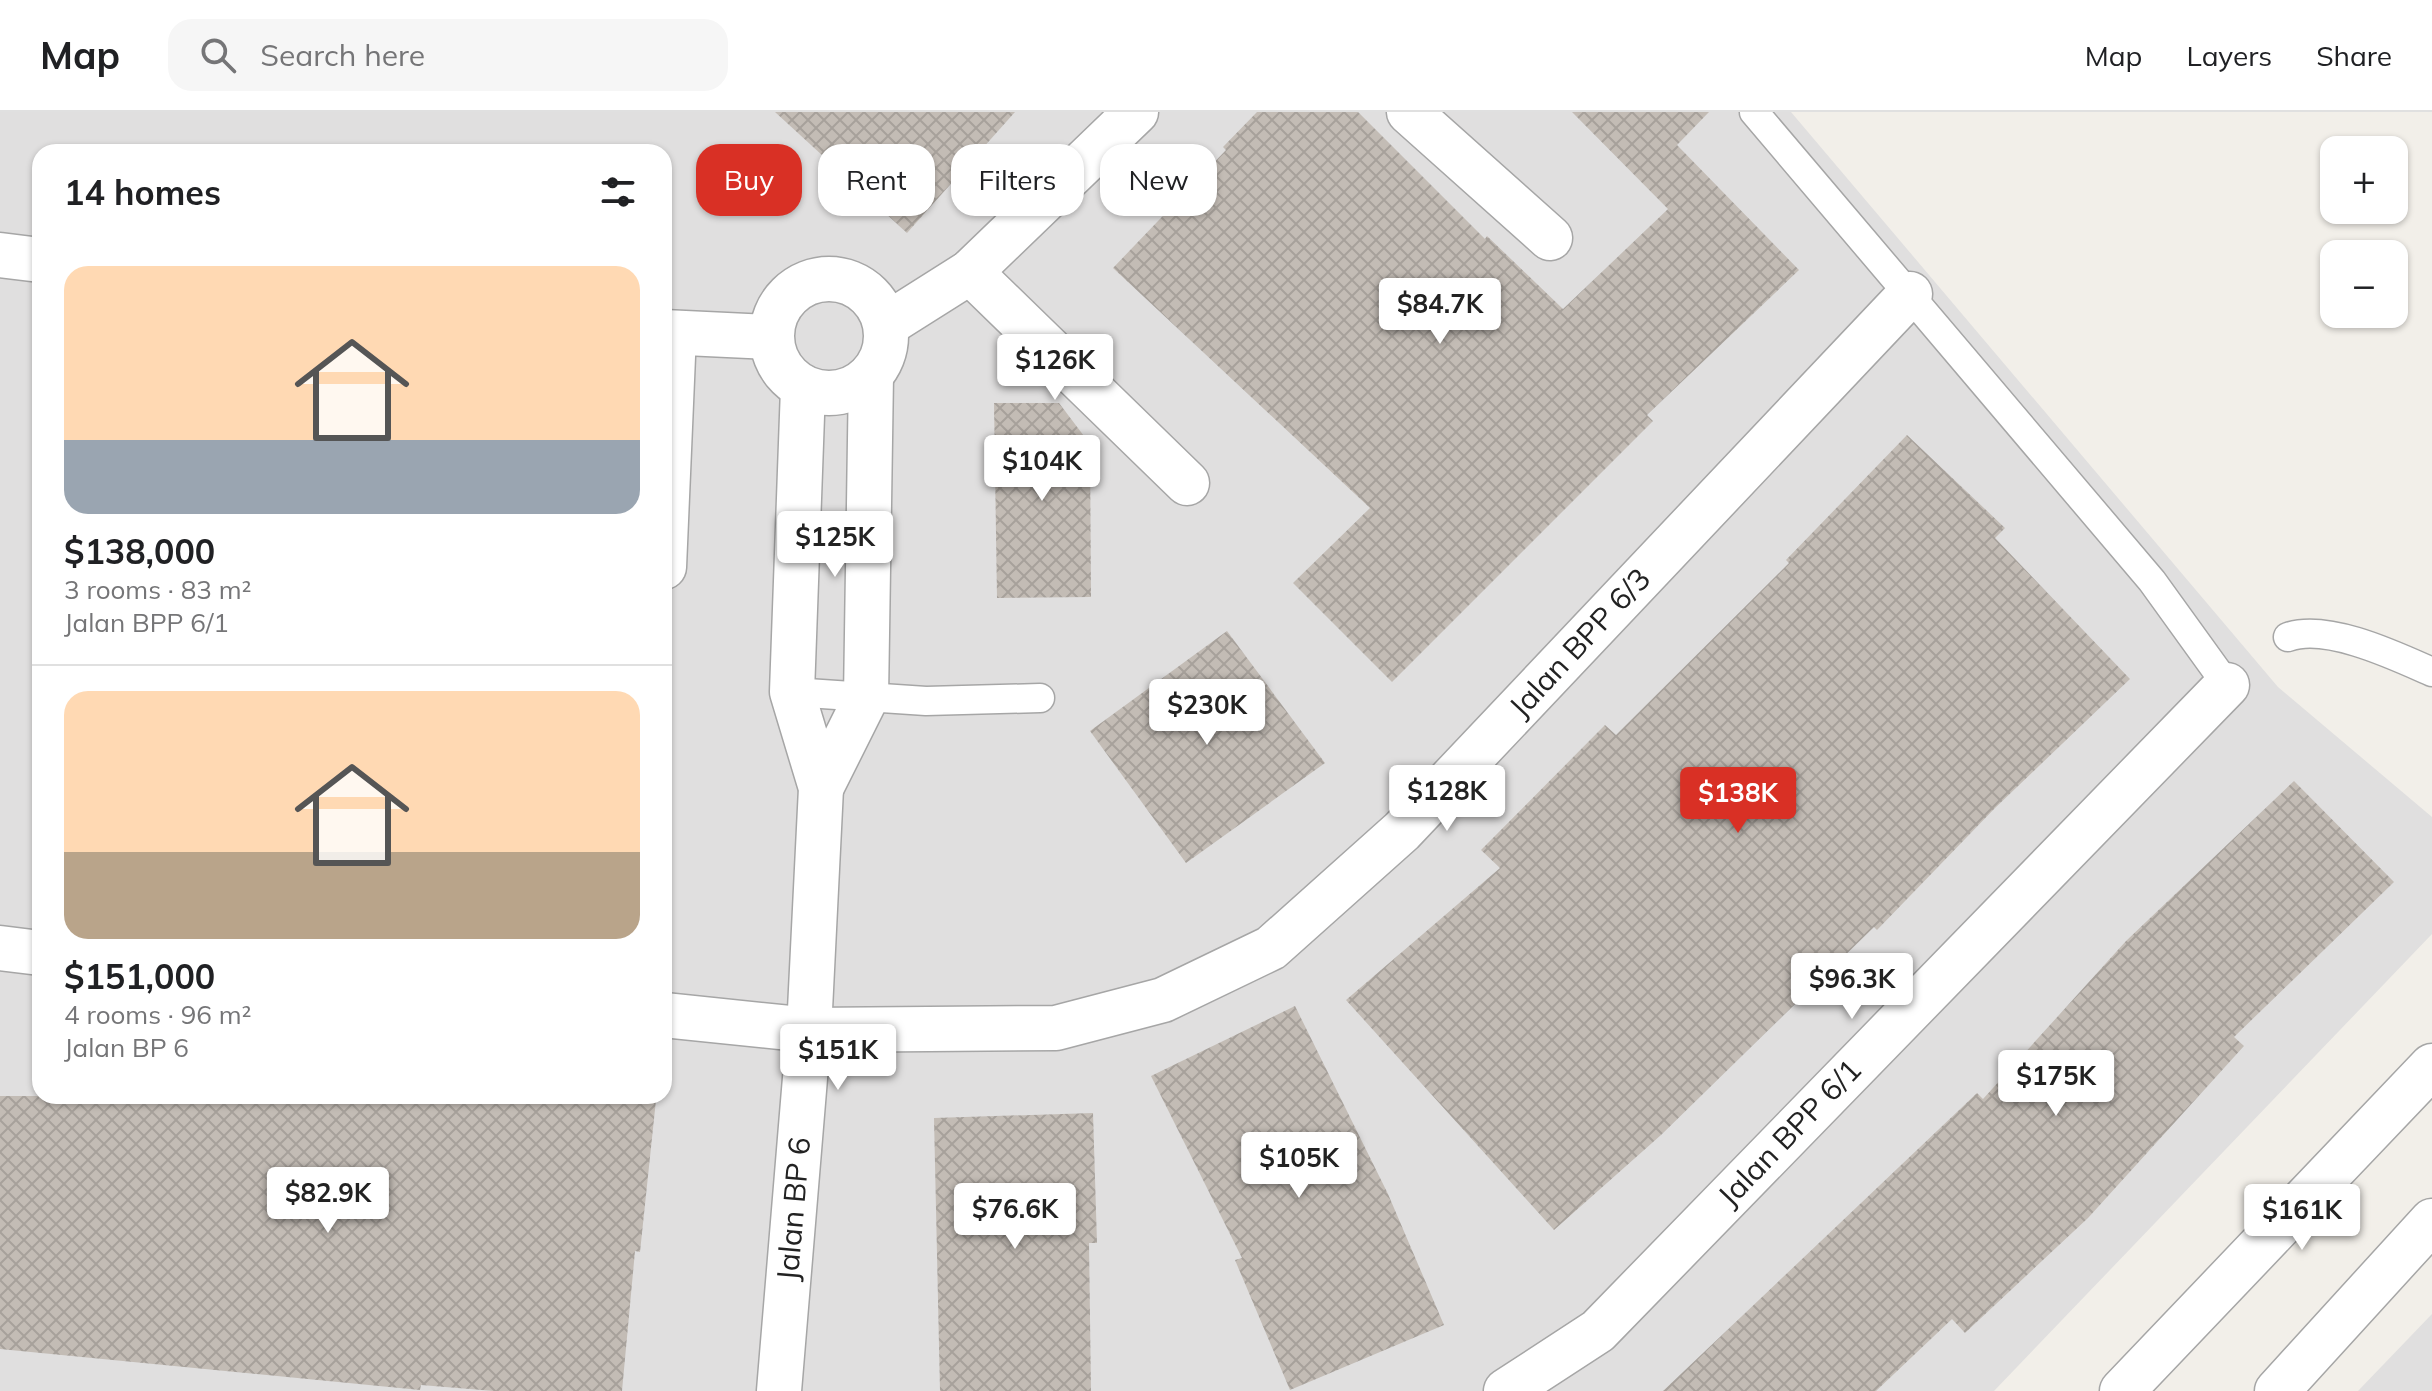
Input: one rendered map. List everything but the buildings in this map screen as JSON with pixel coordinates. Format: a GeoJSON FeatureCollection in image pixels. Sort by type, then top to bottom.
{"type":"FeatureCollection","features":[{"type":"Feature","properties":{"kind":"street"},"geometry":{"type":"LineString","coordinates":[[886,325],[970,272],[1136,112]]}},
{"type":"Feature","properties":{"kind":"street"},"geometry":{"type":"LineString","coordinates":[[1409,112],[1550,238]]}},
{"type":"Feature","properties":{"kind":"street"},"geometry":{"type":"LineString","coordinates":[[0,255],[32,259]]}},
{"type":"Feature","properties":{"kind":"street"},"geometry":{"type":"LineString","coordinates":[[970,272],[1187,483]]}},
{"type":"Feature","properties":{"kind":"street"},"geometry":{"type":"LineString","coordinates":[[823,278],[845,280],[864,290],[879,305],[886,325],[887,344],[871,375],[857,387],[820,393],[803,388],[786,374],[775,358],[771,337],[775,316],[786,298],[803,284],[823,278]]}},
{"type":"Feature","properties":{"kind":"street","name":"Jalan BPP 6/3"},"geometry":{"type":"LineString","coordinates":[[672,1016],[809,1030],[1056,1028],[1163,1000],[1271,948],[1402,831],[1910,294]]}},
{"type":"Feature","properties":{"kind":"street"},"geometry":{"type":"LineString","coordinates":[[672,333],[771,337]]}},
{"type":"Feature","properties":{"kind":"street"},"geometry":{"type":"LineString","coordinates":[[821,788],[866,698],[871,375]]}},
{"type":"Feature","properties":{"kind":"street"},"geometry":{"type":"LineString","coordinates":[[803,388],[799,570],[792,692],[821,788]]}},
{"type":"Feature","properties":{"kind":"street"},"geometry":{"type":"LineString","coordinates":[[799,570],[869,577]]}},
{"type":"Feature","properties":{"kind":"street","name":"Jalan BPP 6/1"},"geometry":{"type":"LineString","coordinates":[[1506,1391],[1598,1331],[2227,685]]}},
{"type":"Feature","properties":{"kind":"street","name":"Jalan BP 6"},"geometry":{"type":"LineString","coordinates":[[779,1391],[809,1030],[821,788]]}},
{"type":"Feature","properties":{"kind":"street"},"geometry":{"type":"LineString","coordinates":[[0,948],[32,952]]}},
{"type":"Feature","properties":{"kind":"street"},"geometry":{"type":"LineString","coordinates":[[2122,1391],[2432,1066]]}},
{"type":"Feature","properties":{"kind":"street"},"geometry":{"type":"LineString","coordinates":[[2277,1391],[2432,1221]]}},
{"type":"Feature","properties":{"kind":"lane"},"geometry":{"type":"LineString","coordinates":[[1754,112],[2152,581],[2227,685]]}},
{"type":"Feature","properties":{"kind":"lane"},"geometry":{"type":"LineString","coordinates":[[2288,637],[2309,634],[2380,649],[2432,672]]}},
{"type":"Feature","properties":{"kind":"lane"},"geometry":{"type":"LineString","coordinates":[[792,692],[866,698],[1040,698]]}},
{"type":"Feature","properties":{"kind":"shaded area"},"geometry":{"type":"Polygon","coordinates":[[[0,112],[1791,112],[2278,687],[2432,817],[2432,934],[1994,1391],[0,1391],[0,112]]]}},
{"type":"Feature","properties":{"kind":"shaded area"},"geometry":{"type":"Polygon","coordinates":[[[2432,1314],[2432,1391],[2358,1391],[2432,1314]]]}}]}
